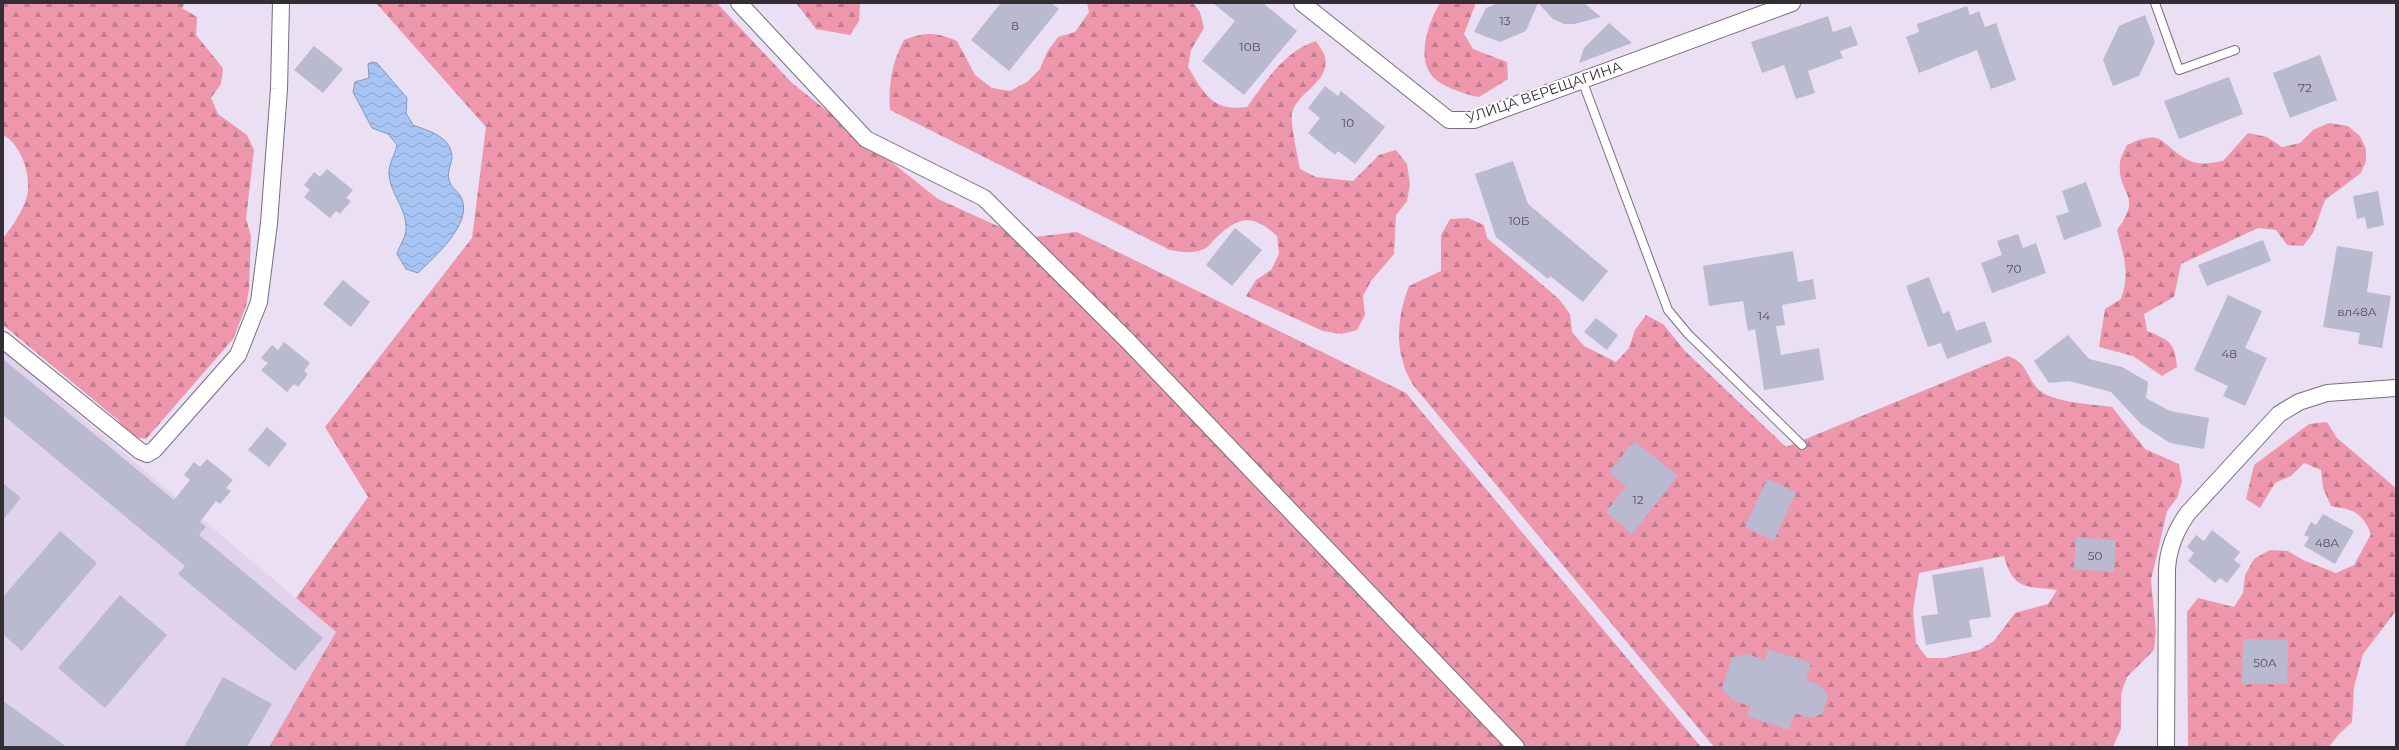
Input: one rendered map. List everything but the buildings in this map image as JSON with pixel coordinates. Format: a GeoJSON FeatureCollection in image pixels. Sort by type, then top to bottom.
{"type":"FeatureCollection","features":[{"type":"Feature","properties":{"kind":"street"},"geometry":{"type":"LineString","coordinates":[[3,340],[140,451],[147,454],[154,450],[238,355],[259,302],[269,223],[279,89],[281,3]]}},
{"type":"Feature","properties":{"kind":"street"},"geometry":{"type":"LineString","coordinates":[[739,3],[866,139],[984,198],[1127,340],[1516,747]]}},
{"type":"Feature","properties":{"kind":"street","name":"УЛИЦА ВЕРЕЩАГИНА"},"geometry":{"type":"LineString","coordinates":[[1302,3],[1448,120],[1474,120],[1792,3]]}},
{"type":"Feature","properties":{"kind":"street"},"geometry":{"type":"LineString","coordinates":[[2166,747],[2167,570],[2168,556],[2178,527],[2188,513],[2279,414],[2299,402],[2327,392],[2396,388]]}},
{"type":"Feature","properties":{"kind":"lane"},"geometry":{"type":"LineString","coordinates":[[2155,3],[2179,70],[2235,50]]}},
{"type":"Feature","properties":{"kind":"lane"},"geometry":{"type":"LineString","coordinates":[[1582,80],[1668,310],[1688,334],[1802,445]]}},
{"type":"Feature","properties":{"kind":"shaded area"},"geometry":{"type":"Polygon","coordinates":[[[3,351],[336,632],[269,747],[3,747],[3,351]]]}},
{"type":"Feature","properties":{"kind":"green space"},"geometry":{"type":"Polygon","coordinates":[[[3,3],[185,3],[182,8],[197,17],[196,35],[223,68],[221,84],[211,98],[218,114],[247,135],[254,150],[246,219],[251,236],[249,289],[246,306],[233,339],[146,439],[129,436],[118,420],[3,325],[3,238],[23,208],[26,201],[28,181],[25,165],[19,151],[9,139],[3,135],[3,3]]]}},
{"type":"Feature","properties":{"kind":"green space"},"geometry":{"type":"Polygon","coordinates":[[[376,3],[717,3],[792,83],[938,199],[1024,238],[1077,232],[1406,393],[1701,747],[269,747],[336,632],[296,598],[368,497],[325,427],[472,238],[486,127],[376,3]]]}},
{"type":"Feature","properties":{"kind":"green space"},"geometry":{"type":"Polygon","coordinates":[[[796,3],[860,3],[859,21],[850,35],[816,29],[796,3]]]}},
{"type":"Feature","properties":{"kind":"green space"},"geometry":{"type":"Polygon","coordinates":[[[1087,3],[1193,3],[1200,12],[1204,28],[1191,50],[1188,67],[1210,99],[1225,107],[1247,107],[1269,77],[1285,60],[1294,52],[1316,41],[1325,57],[1323,74],[1295,105],[1292,113],[1293,132],[1300,169],[1316,177],[1353,181],[1379,155],[1396,150],[1407,164],[1410,184],[1407,201],[1396,215],[1394,254],[1371,281],[1363,296],[1365,315],[1357,330],[1341,334],[1323,331],[1246,296],[1256,280],[1271,270],[1279,254],[1277,236],[1261,224],[1247,220],[1240,221],[1225,230],[1215,238],[1208,247],[1200,251],[1187,252],[1170,250],[890,110],[890,83],[896,57],[904,40],[930,34],[943,36],[957,41],[975,75],[992,88],[1010,91],[1027,82],[1040,69],[1047,52],[1058,37],[1075,32],[1089,12],[1087,3]]]}},
{"type":"Feature","properties":{"kind":"green space"},"geometry":{"type":"Polygon","coordinates":[[[1440,3],[1476,3],[1464,34],[1473,49],[1507,62],[1508,79],[1479,97],[1454,90],[1436,80],[1432,76],[1427,68],[1425,59],[1426,39],[1428,29],[1440,3]]]}},
{"type":"Feature","properties":{"kind":"green space"},"geometry":{"type":"Polygon","coordinates":[[[2329,123],[2348,126],[2360,136],[2366,149],[2366,161],[2361,173],[2325,200],[2313,233],[2303,246],[2287,245],[2276,230],[2258,228],[2181,264],[2174,297],[2144,314],[2147,331],[2170,343],[2175,352],[2177,367],[2162,376],[2133,356],[2099,347],[2105,309],[2121,299],[2124,290],[2126,273],[2117,230],[2125,218],[2129,201],[2120,174],[2120,161],[2127,145],[2139,140],[2155,138],[2165,143],[2190,161],[2195,163],[2209,163],[2223,161],[2248,133],[2267,137],[2282,147],[2300,143],[2313,130],[2329,123]]]}},
{"type":"Feature","properties":{"kind":"green space"},"geometry":{"type":"Polygon","coordinates":[[[1468,218],[1484,225],[1487,238],[1559,299],[1570,314],[1572,332],[1584,346],[1616,362],[1629,348],[1635,330],[1646,315],[1663,324],[1685,351],[1786,447],[2008,356],[2015,359],[2023,366],[2034,384],[2044,394],[2063,400],[2112,407],[2145,449],[2179,464],[2182,481],[2177,498],[2167,511],[2151,580],[2156,632],[2154,650],[2127,677],[2121,694],[2121,729],[2113,747],[1714,747],[1413,385],[1407,373],[1400,349],[1399,336],[1401,311],[1409,286],[1441,271],[1441,235],[1450,219],[1468,218]],[[2004,556],[1919,573],[1913,610],[1916,643],[1927,658],[1945,658],[1979,650],[1994,641],[2015,613],[2048,604],[2057,590],[2037,588],[2022,584],[2012,575],[2004,556]]]}},
{"type":"Feature","properties":{"kind":"green space"},"geometry":{"type":"Polygon","coordinates":[[[2327,422],[2337,438],[2396,488],[2396,611],[2363,654],[2354,687],[2352,722],[2338,735],[2329,747],[2188,747],[2187,612],[2198,598],[2234,607],[2243,593],[2245,575],[2254,559],[2270,550],[2288,551],[2303,560],[2336,573],[2354,565],[2371,534],[2364,521],[2356,513],[2331,506],[2323,488],[2321,470],[2304,463],[2291,476],[2275,483],[2260,508],[2246,499],[2254,465],[2309,424],[2327,422]]]}},
{"type":"Feature","properties":{"kind":"water"},"geometry":{"type":"Polygon","coordinates":[[[372,62],[377,63],[407,98],[406,113],[413,125],[432,132],[444,139],[448,144],[452,158],[448,174],[450,182],[462,199],[464,209],[462,219],[457,230],[442,249],[418,273],[406,269],[397,254],[406,232],[406,221],[392,188],[389,175],[397,145],[388,134],[372,128],[353,92],[355,82],[369,78],[368,64],[372,62]]]}}]}
